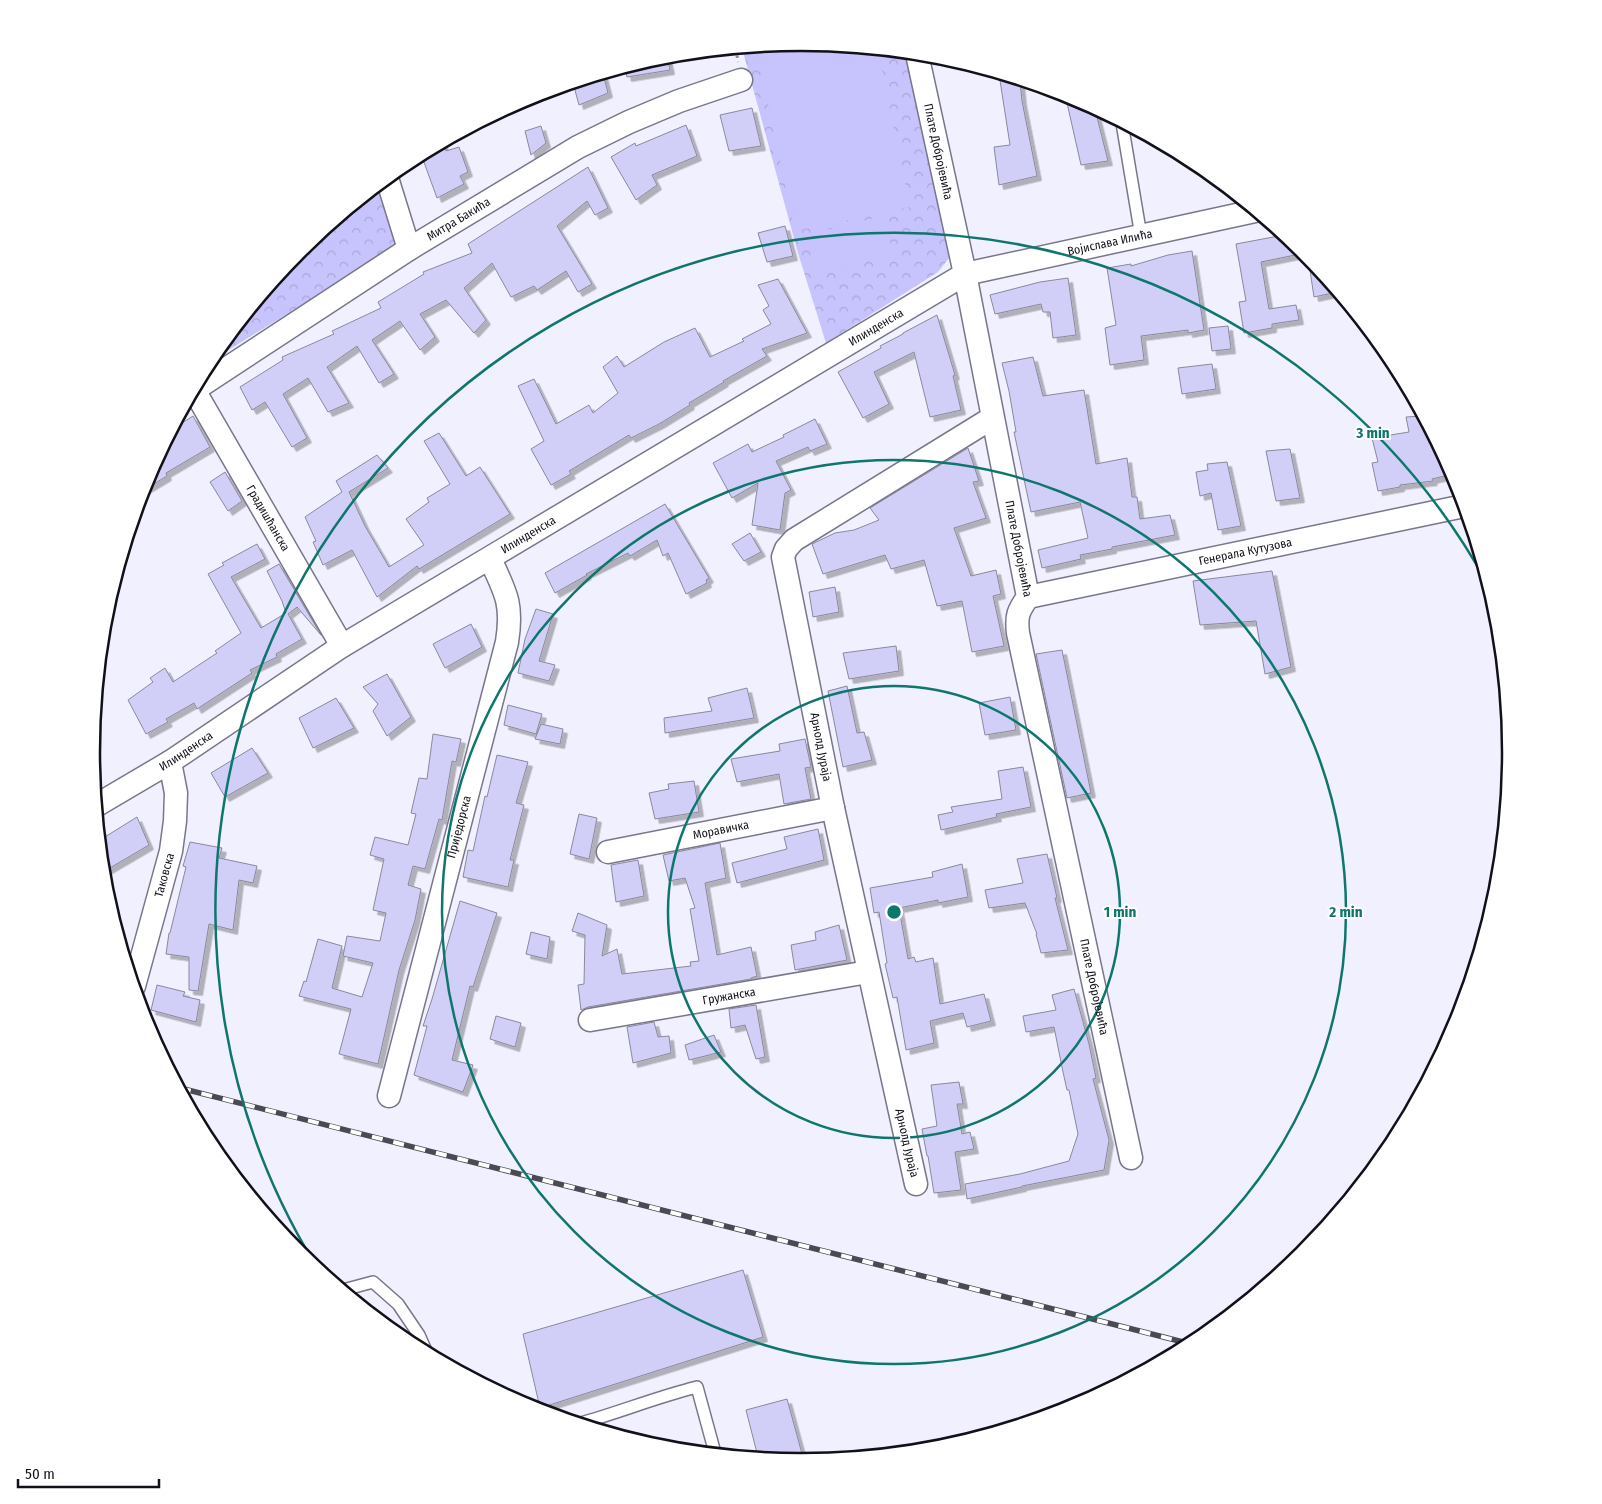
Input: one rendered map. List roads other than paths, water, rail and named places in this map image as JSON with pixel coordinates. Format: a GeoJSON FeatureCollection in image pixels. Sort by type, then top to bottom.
{"type":"FeatureCollection","features":[{"type":"Feature","properties":{"kind":"street","name":"Плате Добројевића"},"geometry":{"type":"LineString","coordinates":[[919,62],[965,274],[1028,597],[1019,610],[1016,620],[1018,633],[1131,1158]]}},
{"type":"Feature","properties":{"kind":"street","name":"Митра Бакића"},"geometry":{"type":"LineString","coordinates":[[206,382],[409,249],[578,147],[679,100],[741,80]]}},
{"type":"Feature","properties":{"kind":"street"},"geometry":{"type":"LineString","coordinates":[[389,185],[409,249]]}},
{"type":"Feature","properties":{"kind":"street","name":"Војислава Илића"},"geometry":{"type":"LineString","coordinates":[[965,274],[1248,213]]}},
{"type":"Feature","properties":{"kind":"street","name":"Илинденска"},"geometry":{"type":"LineString","coordinates":[[102,803],[170,762],[342,646],[965,274]]}},
{"type":"Feature","properties":{"kind":"street","name":"Градишћанска"},"geometry":{"type":"LineString","coordinates":[[198,396],[342,646]]}},
{"type":"Feature","properties":{"kind":"street","name":"Арнолд Јураја"},"geometry":{"type":"LineString","coordinates":[[916,1184],[833,808],[783,556],[786,548],[794,540],[992,418]]}},
{"type":"Feature","properties":{"kind":"street","name":"Генерала Кутузова"},"geometry":{"type":"LineString","coordinates":[[1028,597],[1457,507]]}},
{"type":"Feature","properties":{"kind":"street","name":"Приједорска"},"geometry":{"type":"LineString","coordinates":[[389,1096],[510,623],[506,593],[490,559]]}},
{"type":"Feature","properties":{"kind":"street","name":"Таковска"},"geometry":{"type":"LineString","coordinates":[[137,976],[171,851],[176,793],[170,762]]}},
{"type":"Feature","properties":{"kind":"street","name":"Моравичка"},"geometry":{"type":"LineString","coordinates":[[608,852],[833,808]]}},
{"type":"Feature","properties":{"kind":"street","name":"Гружанска"},"geometry":{"type":"LineString","coordinates":[[590,1020],[868,972]]}},
{"type":"Feature","properties":{"kind":"lane"},"geometry":{"type":"LineString","coordinates":[[1123,130],[1141,236]]}},
{"type":"Feature","properties":{"kind":"lane"},"geometry":{"type":"LineString","coordinates":[[350,1288],[373,1282],[398,1304],[422,1341]]}},
{"type":"Feature","properties":{"kind":"lane"},"geometry":{"type":"LineString","coordinates":[[591,1420],[621,1412],[667,1394],[697,1387],[713,1447]]}},
{"type":"Feature","properties":{"kind":"railway"},"geometry":{"type":"LineString","coordinates":[[188,1090],[1180,1341]]}}]}
